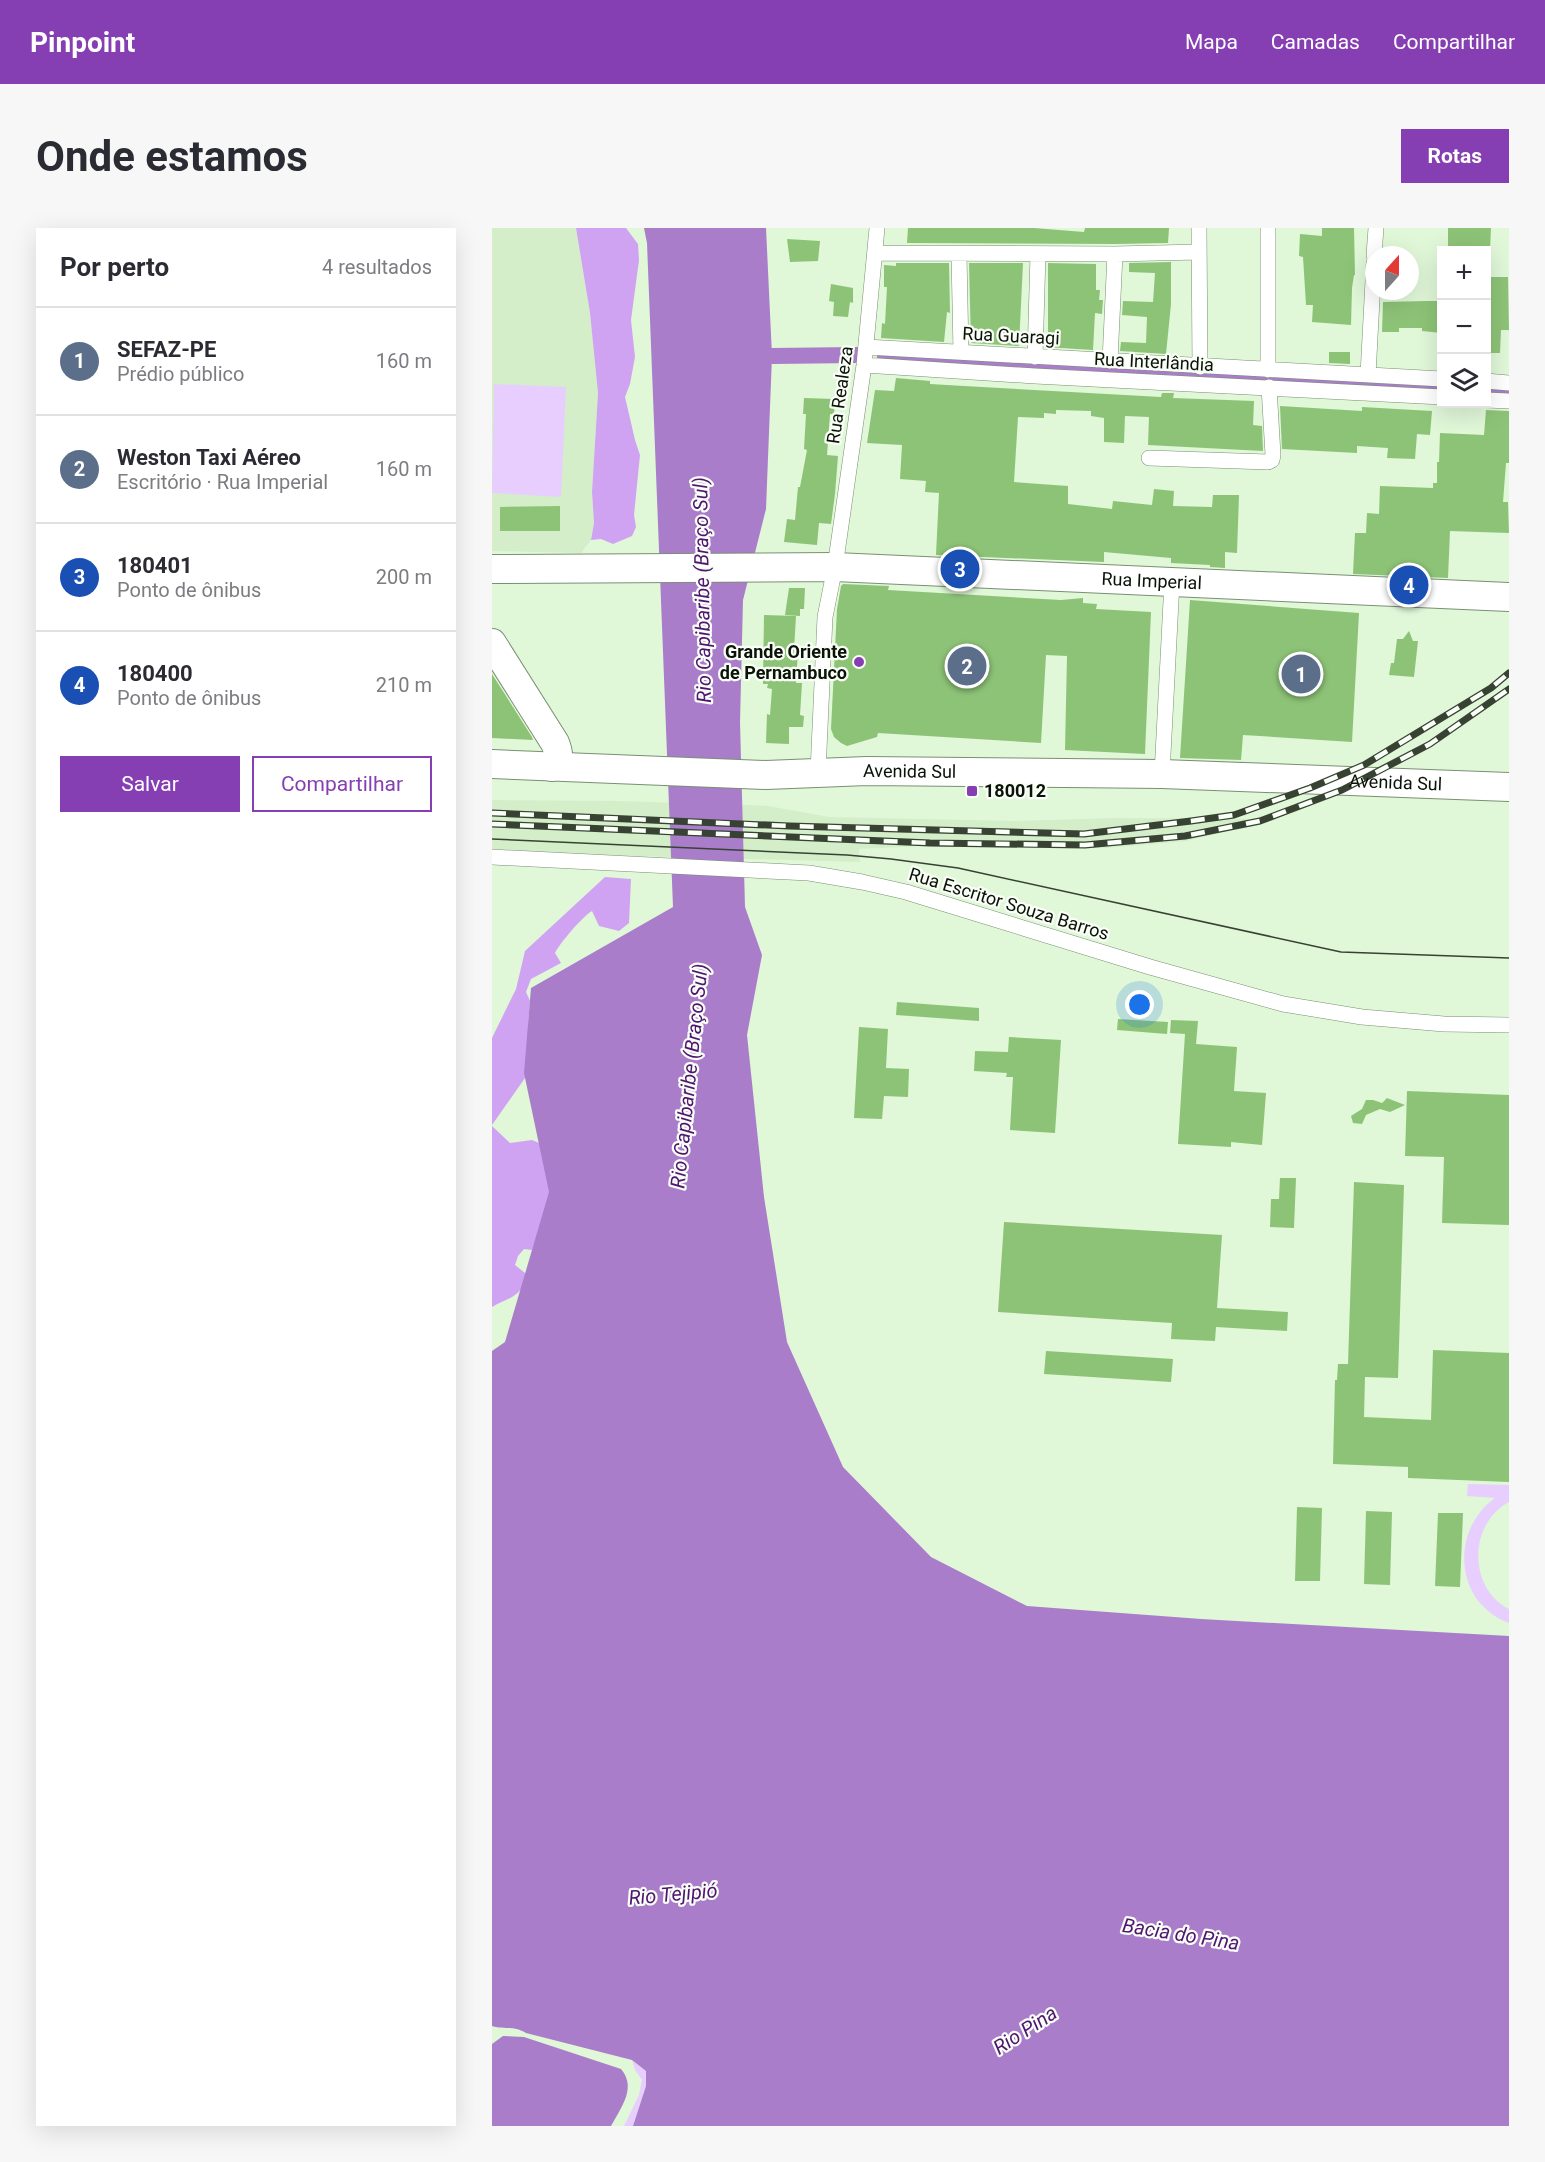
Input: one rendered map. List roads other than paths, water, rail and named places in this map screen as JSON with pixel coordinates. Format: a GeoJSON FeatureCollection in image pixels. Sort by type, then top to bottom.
{"type":"FeatureCollection","features":[{"type":"Feature","properties":{"kind":"highway","name":"Rua Imperial"},"geometry":{"type":"LineString","coordinates":[[492,569],[835,567],[1509,597]]}},
{"type":"Feature","properties":{"kind":"highway"},"geometry":{"type":"LineString","coordinates":[[492,643],[555,743],[558,753],[557,761],[552,767]]}},
{"type":"Feature","properties":{"kind":"highway","name":"Avenida Sul"},"geometry":{"type":"LineString","coordinates":[[492,765],[766,775],[818,772],[1162,774],[1509,787]]}},
{"type":"Feature","properties":{"kind":"street","name":"Rua Realeza"},"geometry":{"type":"LineString","coordinates":[[818,772],[825,617],[835,567],[864,365],[877,228]]}},
{"type":"Feature","properties":{"kind":"street"},"geometry":{"type":"LineString","coordinates":[[1199,228],[1200,367]]}},
{"type":"Feature","properties":{"kind":"street"},"geometry":{"type":"LineString","coordinates":[[1268,228],[1268,370]]}},
{"type":"Feature","properties":{"kind":"street"},"geometry":{"type":"LineString","coordinates":[[1375,246],[1376,228]]}},
{"type":"Feature","properties":{"kind":"street"},"geometry":{"type":"LineString","coordinates":[[875,253],[959,255],[1199,252]]}},
{"type":"Feature","properties":{"kind":"street"},"geometry":{"type":"LineString","coordinates":[[1035,357],[1038,254]]}},
{"type":"Feature","properties":{"kind":"street"},"geometry":{"type":"LineString","coordinates":[[1110,361],[1115,254]]}},
{"type":"Feature","properties":{"kind":"street"},"geometry":{"type":"LineString","coordinates":[[959,255],[961,352]]}},
{"type":"Feature","properties":{"kind":"street"},"geometry":{"type":"LineString","coordinates":[[1368,375],[1372,300]]}},
{"type":"Feature","properties":{"kind":"street","name":"Rua Guaragi"},"geometry":{"type":"LineString","coordinates":[[866,347],[1437,379]]}},
{"type":"Feature","properties":{"kind":"street","name":"Rua Interlândia"},"geometry":{"type":"LineString","coordinates":[[864,365],[1437,397]]}},
{"type":"Feature","properties":{"kind":"street"},"geometry":{"type":"LineString","coordinates":[[1491,381],[1509,383]]}},
{"type":"Feature","properties":{"kind":"street"},"geometry":{"type":"LineString","coordinates":[[1149,458],[1268,462],[1272,460],[1269,387]]}},
{"type":"Feature","properties":{"kind":"street"},"geometry":{"type":"LineString","coordinates":[[1491,400],[1509,401]]}},
{"type":"Feature","properties":{"kind":"street"},"geometry":{"type":"LineString","coordinates":[[1162,774],[1172,582]]}},
{"type":"Feature","properties":{"kind":"street","name":"Rua Escritor Souza Barros"},"geometry":{"type":"LineString","coordinates":[[492,856],[809,873],[906,892],[1150,967],[1283,1004],[1362,1017],[1444,1024],[1509,1025]]}},
{"type":"Feature","properties":{"kind":"water"},"geometry":{"type":"Polygon","coordinates":[[[644,228],[766,228],[772,356],[766,509],[743,600],[740,722],[745,907],[762,955],[747,1035],[764,1197],[787,1342],[843,1467],[931,1557],[1027,1606],[1201,1619],[1509,1636],[1509,2126],[633,2126],[646,2086],[646,2071],[632,2060],[517,2029],[492,2026],[492,1351],[505,1342],[549,1192],[524,1073],[531,988],[673,907],[647,243],[644,228]]]}},
{"type":"Feature","properties":{"kind":"water"},"geometry":{"type":"Polygon","coordinates":[[[503,2036],[524,2037],[621,2069],[626,2076],[628,2090],[623,2105],[611,2126],[492,2126],[492,2044],[503,2036]]]}},
{"type":"Feature","properties":{"kind":"waterway"},"geometry":{"type":"LineString","coordinates":[[772,356],[857,355]]}},
{"type":"Feature","properties":{"kind":"waterway"},"geometry":{"type":"LineString","coordinates":[[885,357],[1437,387]]}},
{"type":"Feature","properties":{"kind":"waterway"},"geometry":{"type":"LineString","coordinates":[[1491,389],[1509,391]]}},
{"type":"Feature","properties":{"kind":"tram line"},"geometry":{"type":"LineString","coordinates":[[492,839],[891,859],[958,868],[1341,952],[1509,958]]}},
{"type":"Feature","properties":{"kind":"railway"},"geometry":{"type":"LineString","coordinates":[[492,813],[789,826],[1084,834],[1191,821],[1234,815],[1310,788],[1364,765],[1491,688],[1509,673]]}},
{"type":"Feature","properties":{"kind":"railway"},"geometry":{"type":"LineString","coordinates":[[492,824],[930,843],[1085,845],[1185,836],[1260,821],[1342,790],[1430,744],[1509,689]]}},
{"type":"Feature","properties":{"kind":"place","name":"180401"},"geometry":{"type":"Point","coordinates":[960,569]}},
{"type":"Feature","properties":{"kind":"place","name":"180400"},"geometry":{"type":"Point","coordinates":[1409,585]}},
{"type":"Feature","properties":{"kind":"place","name":"Grande Oriente de Pernambuco"},"geometry":{"type":"Point","coordinates":[859,662]}},
{"type":"Feature","properties":{"kind":"place","name":"Weston Taxi Aéreo"},"geometry":{"type":"Point","coordinates":[967,666]}},
{"type":"Feature","properties":{"kind":"place","name":"SEFAZ-PE"},"geometry":{"type":"Point","coordinates":[1301,674]}},
{"type":"Feature","properties":{"kind":"place","name":"180012"},"geometry":{"type":"Point","coordinates":[972,791]}},
{"type":"Feature","properties":{"kind":"water label","name":"Rio Capibaribe (Braço Sul)"},"geometry":{"type":"Point","coordinates":[702,590]}},
{"type":"Feature","properties":{"kind":"water label","name":"Rio Capibaribe (Braço Sul)"},"geometry":{"type":"Point","coordinates":[689,1076]}},
{"type":"Feature","properties":{"kind":"water label","name":"Rio Tejipió"},"geometry":{"type":"Point","coordinates":[673,1894]}},
{"type":"Feature","properties":{"kind":"water label","name":"Bacia do Pina"},"geometry":{"type":"Point","coordinates":[1181,1934]}},
{"type":"Feature","properties":{"kind":"water label","name":"Rio Pina"},"geometry":{"type":"Point","coordinates":[1025,2030]}}]}
